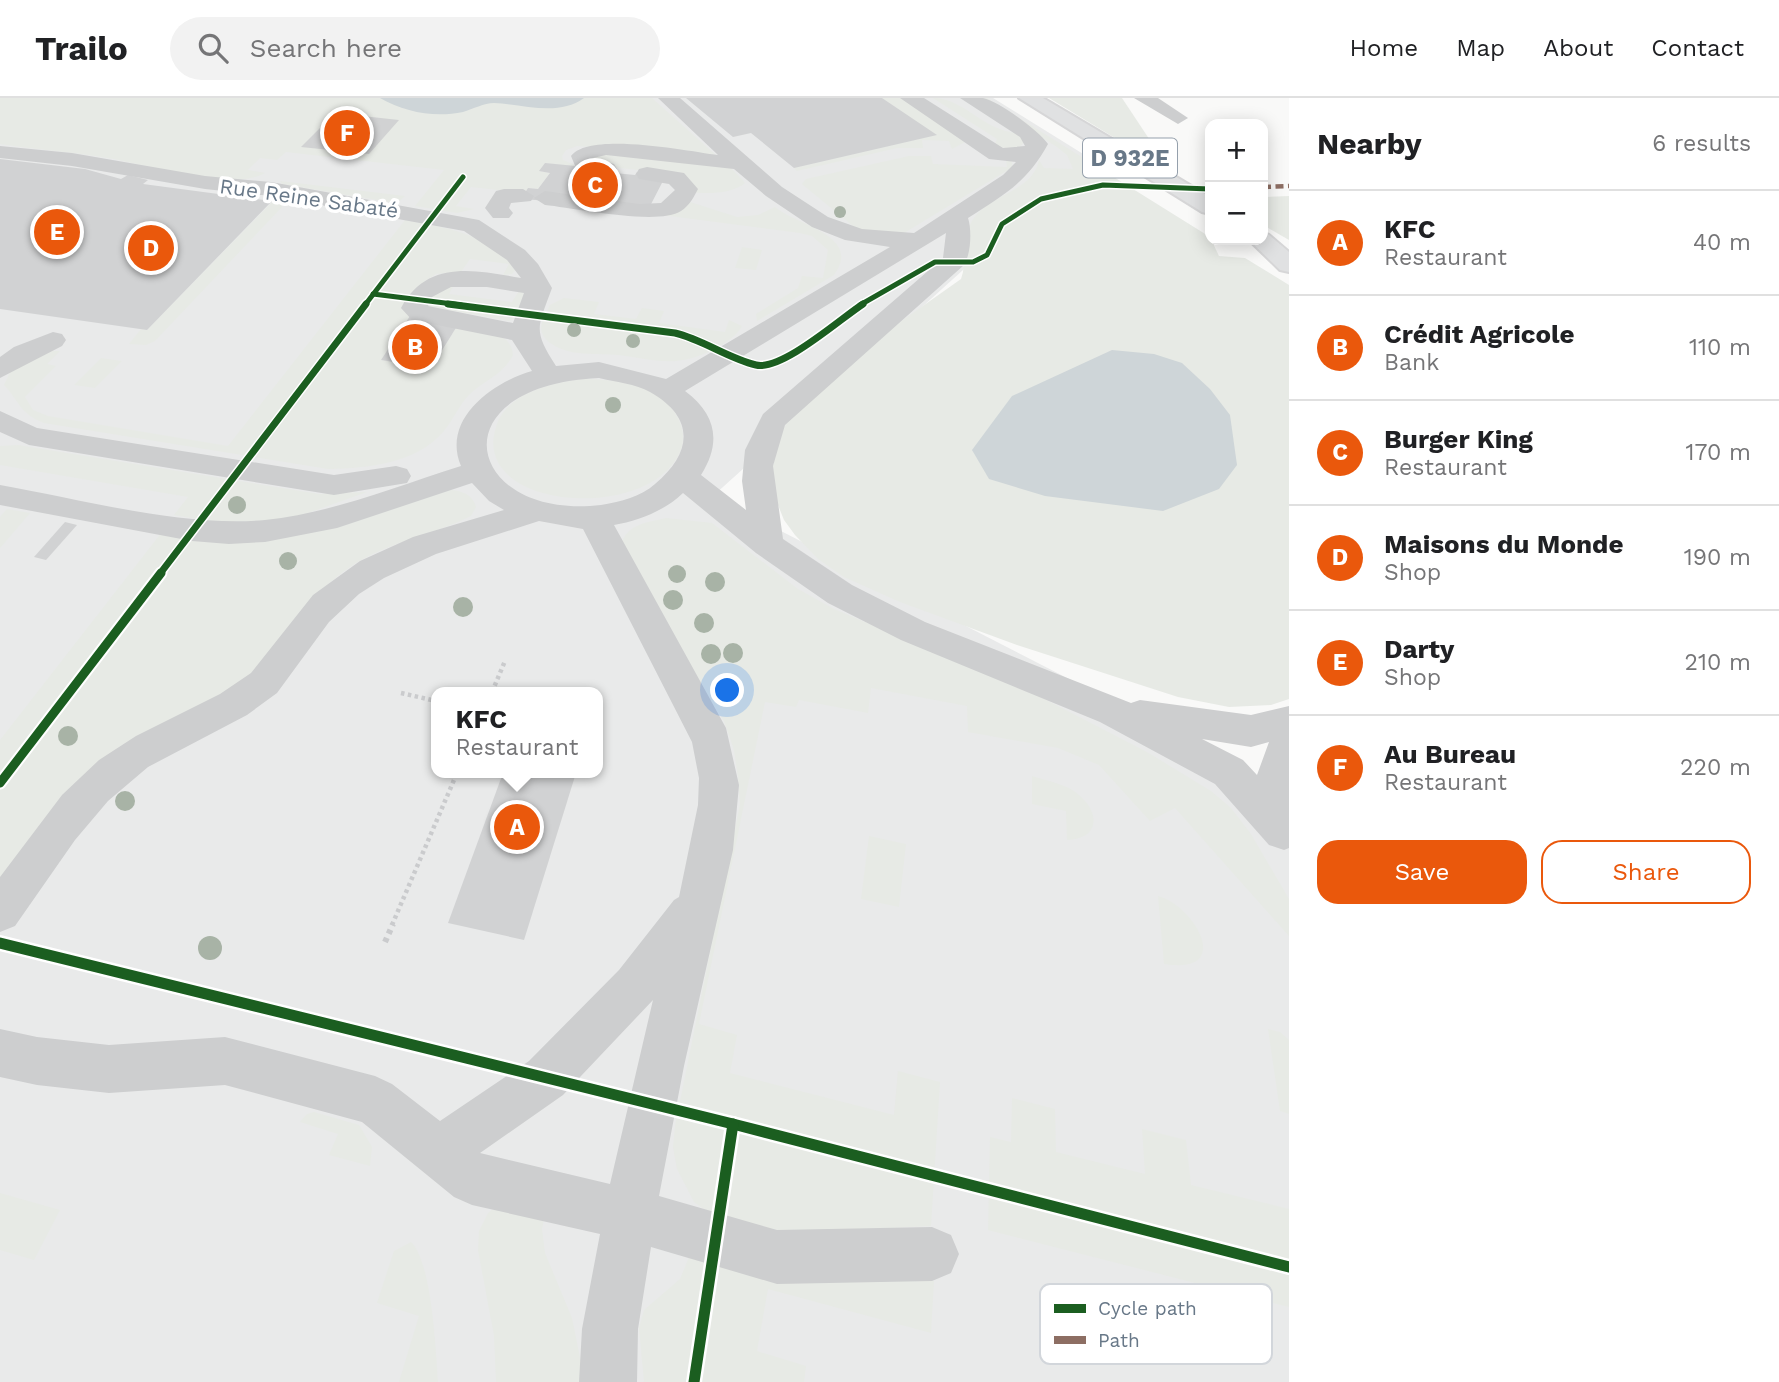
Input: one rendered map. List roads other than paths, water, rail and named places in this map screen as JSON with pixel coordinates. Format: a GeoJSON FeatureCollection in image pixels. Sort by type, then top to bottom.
{"type":"FeatureCollection","features":[{"type":"Feature","properties":{"kind":"main road","name":"D 932E"},"geometry":{"type":"LineString","coordinates":[[1037,102],[1205,204]]}},
{"type":"Feature","properties":{"kind":"main road"},"geometry":{"type":"LineString","coordinates":[[1268,242],[1289,254]]}},
{"type":"Feature","properties":{"kind":"main road"},"geometry":{"type":"LineString","coordinates":[[1268,245],[1289,265]]}},
{"type":"Feature","properties":{"kind":"street"},"geometry":{"type":"LineString","coordinates":[[668,98],[806,214],[844,232],[871,238],[919,240]]}},
{"type":"Feature","properties":{"kind":"street"},"geometry":{"type":"LineString","coordinates":[[697,98],[715,113]]}},
{"type":"Feature","properties":{"kind":"street"},"geometry":{"type":"LineString","coordinates":[[911,98],[997,154],[1015,156],[1032,151]]}},
{"type":"Feature","properties":{"kind":"street"},"geometry":{"type":"LineString","coordinates":[[667,390],[919,240],[1011,180],[1025,166],[1037,144],[1027,133],[970,98]]}},
{"type":"Feature","properties":{"kind":"street"},"geometry":{"type":"LineString","coordinates":[[1144,98],[1178,118]]}},
{"type":"Feature","properties":{"kind":"street"},"geometry":{"type":"LineString","coordinates":[[742,162],[743,137]]}},
{"type":"Feature","properties":{"kind":"street"},"geometry":{"type":"LineString","coordinates":[[500,213],[497,208],[504,196],[636,209],[671,208],[681,202],[687,189],[676,178],[626,172],[584,163],[582,156],[591,151],[606,149],[742,162]]}},
{"type":"Feature","properties":{"kind":"street","name":"Rue Reine Sabaté"},"geometry":{"type":"LineString","coordinates":[[0,152],[93,163],[214,184],[271,189],[471,225],[516,255],[529,269],[539,288]]}},
{"type":"Feature","properties":{"kind":"street"},"geometry":{"type":"LineString","coordinates":[[768,545],[755,470],[766,432],[773,420],[955,260],[959,226],[956,215]]}},
{"type":"Feature","properties":{"kind":"street"},"geometry":{"type":"LineString","coordinates":[[844,232],[853,251],[855,277]]}},
{"type":"Feature","properties":{"kind":"street"},"geometry":{"type":"LineString","coordinates":[[526,335],[476,322],[421,314],[414,308],[416,300],[425,288],[442,279],[539,288],[525,326],[526,335],[526,341],[548,375]]}},
{"type":"Feature","properties":{"kind":"street"},"geometry":{"type":"LineString","coordinates":[[0,335],[0,353]]}},
{"type":"Feature","properties":{"kind":"street"},"geometry":{"type":"LineString","coordinates":[[0,370],[24,354],[53,340]]}},
{"type":"Feature","properties":{"kind":"street"},"geometry":{"type":"LineString","coordinates":[[599,370],[624,373],[667,390],[683,401],[700,430],[701,446],[696,463],[685,478],[648,504],[596,516],[566,516],[536,511],[511,501],[490,487],[473,459],[473,428],[484,411],[501,395],[548,375],[599,370]]}},
{"type":"Feature","properties":{"kind":"street"},"geometry":{"type":"LineString","coordinates":[[0,420],[29,436],[334,485],[373,481],[473,459]]}},
{"type":"Feature","properties":{"kind":"street"},"geometry":{"type":"LineString","coordinates":[[0,495],[202,532],[259,534],[307,524],[473,459]]}},
{"type":"Feature","properties":{"kind":"street"},"geometry":{"type":"LineString","coordinates":[[685,478],[768,545],[840,594],[913,631],[1114,712],[1229,772],[1285,835]]}},
{"type":"Feature","properties":{"kind":"street"},"geometry":{"type":"LineString","coordinates":[[0,912],[78,804],[134,757],[194,726],[264,683],[323,606],[355,578],[407,551],[536,511]]}},
{"type":"Feature","properties":{"kind":"street"},"geometry":{"type":"LineString","coordinates":[[596,516],[600,533],[707,728],[716,756],[719,785],[717,815],[699,901],[650,1104],[629,1214],[606,1347],[608,1382]]}},
{"type":"Feature","properties":{"kind":"street"},"geometry":{"type":"LineString","coordinates":[[1114,712],[1251,731],[1289,721]]}},
{"type":"Feature","properties":{"kind":"street"},"geometry":{"type":"LineString","coordinates":[[1285,835],[1275,780],[1289,740]]}},
{"type":"Feature","properties":{"kind":"street"},"geometry":{"type":"LineString","coordinates":[[438,1152],[546,1078],[635,986],[699,901]]}},
{"type":"Feature","properties":{"kind":"street"},"geometry":{"type":"LineString","coordinates":[[0,1053],[37,1061],[109,1069],[225,1061],[375,1101],[472,1179],[629,1214],[777,1257],[932,1254]]}},
{"type":"Feature","properties":{"kind":"place","name":"Au Bureau"},"geometry":{"type":"Point","coordinates":[347,133]}},
{"type":"Feature","properties":{"kind":"place","name":"Burger King"},"geometry":{"type":"Point","coordinates":[595,185]}},
{"type":"Feature","properties":{"kind":"place","name":"Darty"},"geometry":{"type":"Point","coordinates":[57,232]}},
{"type":"Feature","properties":{"kind":"place","name":"Maisons du Monde"},"geometry":{"type":"Point","coordinates":[151,248]}},
{"type":"Feature","properties":{"kind":"place","name":"Crédit Agricole"},"geometry":{"type":"Point","coordinates":[415,347]}},
{"type":"Feature","properties":{"kind":"place","name":"KFC"},"geometry":{"type":"Point","coordinates":[517,827]}}]}
